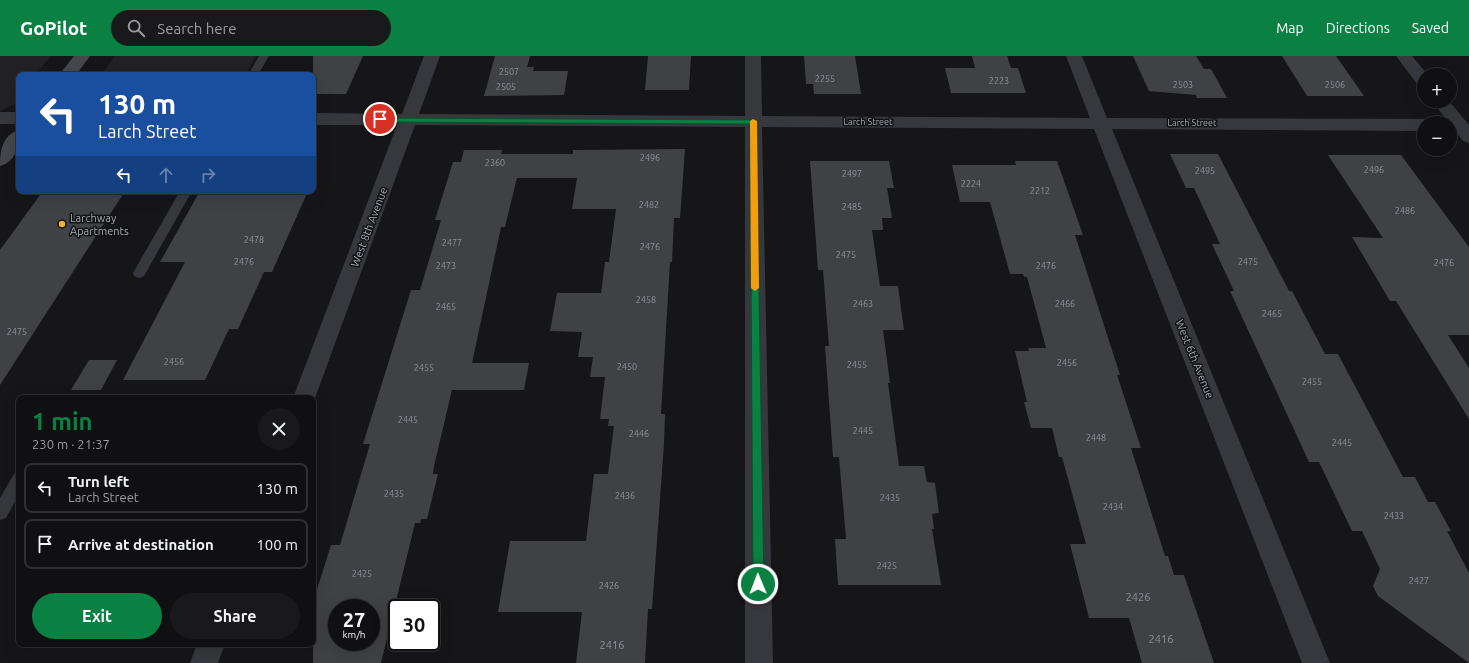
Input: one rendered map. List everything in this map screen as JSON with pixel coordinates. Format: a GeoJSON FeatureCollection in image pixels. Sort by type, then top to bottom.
{"type":"FeatureCollection","features":[{"type":"Feature","properties":{"kind":"main road"},"geometry":{"type":"LineString","coordinates":[[69,72],[82,56]]}},
{"type":"Feature","properties":{"kind":"main road"},"geometry":{"type":"LineString","coordinates":[[0,160],[16,140]]}},
{"type":"Feature","properties":{"kind":"street","name":"West 8th Avenue"},"geometry":{"type":"LineString","coordinates":[[305,395],[432,56]]}},
{"type":"Feature","properties":{"kind":"street"},"geometry":{"type":"LineString","coordinates":[[753,56],[759,663]]}},
{"type":"Feature","properties":{"kind":"street","name":"West 6th Avenue"},"geometry":{"type":"LineString","coordinates":[[1074,56],[1316,663]]}},
{"type":"Feature","properties":{"kind":"street"},"geometry":{"type":"LineString","coordinates":[[1404,56],[1417,72]]}},
{"type":"Feature","properties":{"kind":"street"},"geometry":{"type":"LineString","coordinates":[[1446,108],[1462,128]]}},
{"type":"Feature","properties":{"kind":"street"},"geometry":{"type":"LineString","coordinates":[[0,118],[16,118]]}},
{"type":"Feature","properties":{"kind":"street","name":"Larch Street"},"geometry":{"type":"LineString","coordinates":[[316,119],[1100,122],[1417,125]]}},
{"type":"Feature","properties":{"kind":"street"},"geometry":{"type":"LineString","coordinates":[[204,663],[210,647]]}},
{"type":"Feature","properties":{"kind":"lane"},"geometry":{"type":"LineString","coordinates":[[255,72],[264,56]]}},
{"type":"Feature","properties":{"kind":"lane"},"geometry":{"type":"LineString","coordinates":[[139,273],[184,194]]}},
{"type":"Feature","properties":{"kind":"lane"},"geometry":{"type":"LineString","coordinates":[[0,513],[16,484]]}},
{"type":"Feature","properties":{"kind":"shaded area"},"geometry":{"type":"Polygon","coordinates":[[[0,56],[51,56],[38,72],[16,72],[16,103],[0,111],[0,56]]]}},
{"type":"Feature","properties":{"kind":"shaded area"},"geometry":{"type":"Polygon","coordinates":[[[115,56],[256,56],[247,72],[103,72],[115,56]]]}},
{"type":"Feature","properties":{"kind":"building"},"geometry":{"type":"Polygon","coordinates":[[[313,56],[363,56],[346,94],[316,94],[316,72],[313,72],[313,56]]]}},
{"type":"Feature","properties":{"kind":"building"},"geometry":{"type":"Polygon","coordinates":[[[495,56],[530,56],[527,67],[534,67],[533,71],[568,71],[564,95],[484,96],[495,56]]]}},
{"type":"Feature","properties":{"kind":"building"},"geometry":{"type":"Polygon","coordinates":[[[648,56],[691,56],[689,90],[645,90],[648,56]]]}},
{"type":"Feature","properties":{"kind":"building"},"geometry":{"type":"Polygon","coordinates":[[[804,56],[855,56],[861,94],[814,94],[813,84],[806,84],[804,56]]]}},
{"type":"Feature","properties":{"kind":"building"},"geometry":{"type":"Polygon","coordinates":[[[972,56],[1007,56],[1011,68],[1018,68],[1026,93],[951,93],[945,68],[975,68],[972,56]]]}},
{"type":"Feature","properties":{"kind":"building"},"geometry":{"type":"Polygon","coordinates":[[[1133,56],[1196,56],[1204,69],[1211,69],[1227,98],[1197,98],[1196,95],[1149,91],[1133,56]]]}},
{"type":"Feature","properties":{"kind":"building"},"geometry":{"type":"Polygon","coordinates":[[[1282,56],[1336,56],[1364,96],[1307,96],[1282,56]]]}},
{"type":"Feature","properties":{"kind":"building"},"geometry":{"type":"Polygon","coordinates":[[[685,149],[680,218],[674,218],[672,262],[670,262],[661,414],[665,414],[664,444],[652,609],[648,609],[645,663],[576,663],[582,612],[498,612],[510,541],[586,541],[594,474],[608,474],[614,426],[608,426],[609,419],[600,419],[605,377],[590,377],[593,357],[578,357],[582,332],[550,331],[557,293],[601,293],[605,262],[609,262],[616,209],[572,209],[577,178],[517,178],[505,227],[501,227],[472,363],[529,363],[524,390],[452,390],[434,466],[433,474],[438,474],[427,519],[421,519],[420,523],[415,523],[397,599],[388,599],[388,634],[381,663],[313,663],[313,647],[316,647],[316,592],[331,545],[340,545],[370,444],[363,444],[411,290],[420,290],[441,220],[435,220],[453,162],[461,162],[464,150],[502,150],[501,154],[573,154],[573,150],[685,149]]]}},
{"type":"Feature","properties":{"kind":"building"},"geometry":{"type":"Polygon","coordinates":[[[1170,154],[1218,154],[1289,291],[1292,291],[1325,354],[1338,354],[1403,477],[1415,477],[1428,502],[1435,502],[1451,531],[1447,531],[1469,573],[1469,663],[1378,596],[1373,586],[1380,569],[1362,531],[1352,531],[1319,462],[1309,462],[1230,291],[1234,291],[1212,244],[1220,244],[1194,188],[1186,188],[1170,154]]]}},
{"type":"Feature","properties":{"kind":"building"},"geometry":{"type":"Polygon","coordinates":[[[1328,155],[1401,155],[1469,247],[1469,335],[1448,335],[1469,368],[1469,419],[1396,301],[1390,301],[1352,237],[1383,238],[1328,155]]]}},
{"type":"Feature","properties":{"kind":"building"},"geometry":{"type":"Polygon","coordinates":[[[810,161],[889,161],[894,188],[887,188],[892,218],[882,218],[883,230],[872,230],[880,286],[898,286],[904,330],[883,330],[890,383],[888,383],[899,466],[924,466],[927,482],[935,483],[939,513],[932,514],[934,529],[932,529],[941,585],[838,585],[835,539],[846,539],[839,457],[833,457],[825,346],[829,346],[823,270],[818,270],[810,161]]]}},
{"type":"Feature","properties":{"kind":"building"},"geometry":{"type":"Polygon","coordinates":[[[1015,161],[1057,161],[1083,235],[1075,235],[1120,375],[1117,375],[1141,448],[1131,448],[1165,556],[1168,556],[1174,575],[1184,575],[1214,663],[1142,663],[1129,618],[1089,618],[1070,544],[1086,544],[1062,457],[1059,457],[1052,428],[1031,428],[1024,402],[1027,402],[1015,351],[1029,351],[1028,348],[1046,348],[1027,277],[1024,277],[1023,274],[1010,274],[990,202],[960,202],[952,165],[1016,165],[1015,161]]]}},
{"type":"Feature","properties":{"kind":"building"},"geometry":{"type":"Polygon","coordinates":[[[41,194],[123,194],[0,385],[0,250],[41,194]]]}},
{"type":"Feature","properties":{"kind":"building"},"geometry":{"type":"Polygon","coordinates":[[[198,194],[307,194],[272,272],[264,272],[238,329],[229,329],[205,380],[123,380],[185,262],[160,262],[198,194]]]}},
{"type":"Feature","properties":{"kind":"building"},"geometry":{"type":"Polygon","coordinates":[[[89,360],[117,360],[101,390],[71,390],[89,360]]]}},
{"type":"Feature","properties":{"kind":"slow traffic"},"geometry":{"type":"LineString","coordinates":[[753,121],[755,288]]}},
{"type":"Feature","properties":{"kind":"place","name":"Larchway Apartments"},"geometry":{"type":"Point","coordinates":[62,224]}},
{"type":"Feature","properties":{"kind":"route"},"geometry":{"type":"LineString","coordinates":[[380,119],[753,121],[758,584]]}}]}
